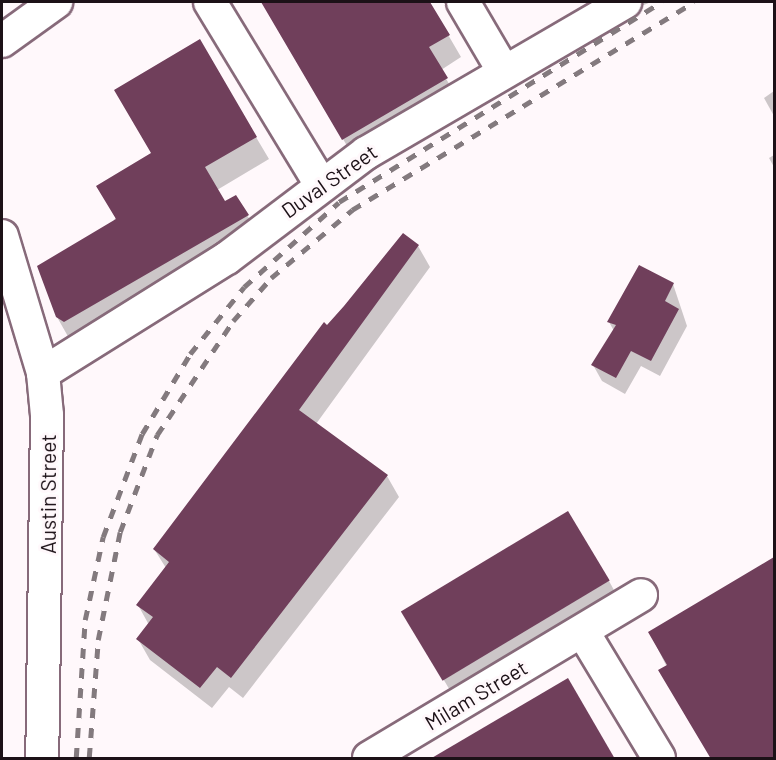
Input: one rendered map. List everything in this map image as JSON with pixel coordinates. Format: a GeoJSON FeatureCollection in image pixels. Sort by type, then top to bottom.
{"type":"FeatureCollection","features":[{"type":"Feature","properties":{"kind":"street"},"geometry":{"type":"LineString","coordinates":[[2,41],[56,2]]}},
{"type":"Feature","properties":{"kind":"street"},"geometry":{"type":"LineString","coordinates":[[210,2],[320,183]]}},
{"type":"Feature","properties":{"kind":"street"},"geometry":{"type":"LineString","coordinates":[[463,2],[504,72]]}},
{"type":"Feature","properties":{"kind":"street","name":"Duval Street"},"geometry":{"type":"LineString","coordinates":[[43,373],[227,258],[320,183],[624,2]]}},
{"type":"Feature","properties":{"kind":"street","name":"Austin Street"},"geometry":{"type":"LineString","coordinates":[[2,236],[43,373],[49,538],[42,759]]}},
{"type":"Feature","properties":{"kind":"street","name":"Milam Street"},"geometry":{"type":"LineString","coordinates":[[369,759],[641,595]]}},
{"type":"Feature","properties":{"kind":"street"},"geometry":{"type":"LineString","coordinates":[[582,632],[659,759]]}},
{"type":"Feature","properties":{"kind":"building"},"geometry":{"type":"Polygon","coordinates":[[[261,2],[430,2],[450,35],[429,47],[448,78],[342,140],[261,2]]]}},
{"type":"Feature","properties":{"kind":"building"},"geometry":{"type":"Polygon","coordinates":[[[200,39],[257,137],[205,167],[225,201],[236,195],[249,215],[64,322],[56,317],[37,266],[116,219],[96,186],[151,153],[114,90],[200,39]]]}},
{"type":"Feature","properties":{"kind":"building"},"geometry":{"type":"Polygon","coordinates":[[[403,233],[419,245],[299,410],[388,475],[231,678],[217,667],[200,688],[136,639],[153,617],[136,605],[169,562],[153,549],[324,322],[327,325],[344,306],[403,233]]]}},
{"type":"Feature","properties":{"kind":"building"},"geometry":{"type":"Polygon","coordinates":[[[639,265],[674,283],[665,301],[679,309],[651,361],[631,351],[616,378],[591,365],[616,325],[607,322],[639,265]]]}},
{"type":"Feature","properties":{"kind":"building"},"geometry":{"type":"Polygon","coordinates":[[[568,511],[610,580],[443,681],[401,611],[568,511]]]}},
{"type":"Feature","properties":{"kind":"building"},"geometry":{"type":"Polygon","coordinates":[[[774,557],[774,759],[711,759],[658,670],[667,665],[648,632],[774,557]]]}},
{"type":"Feature","properties":{"kind":"building"},"geometry":{"type":"Polygon","coordinates":[[[568,678],[615,759],[430,759],[568,678]]]}},
{"type":"Feature","properties":{"kind":"railway"},"geometry":{"type":"LineString","coordinates":[[76,758],[85,620],[103,537],[142,434],[190,354],[244,287],[339,202],[662,2]]}},
{"type":"Feature","properties":{"kind":"railway"},"geometry":{"type":"LineString","coordinates":[[89,758],[98,640],[120,532],[157,435],[233,321],[271,278],[352,210],[694,2]]}}]}
